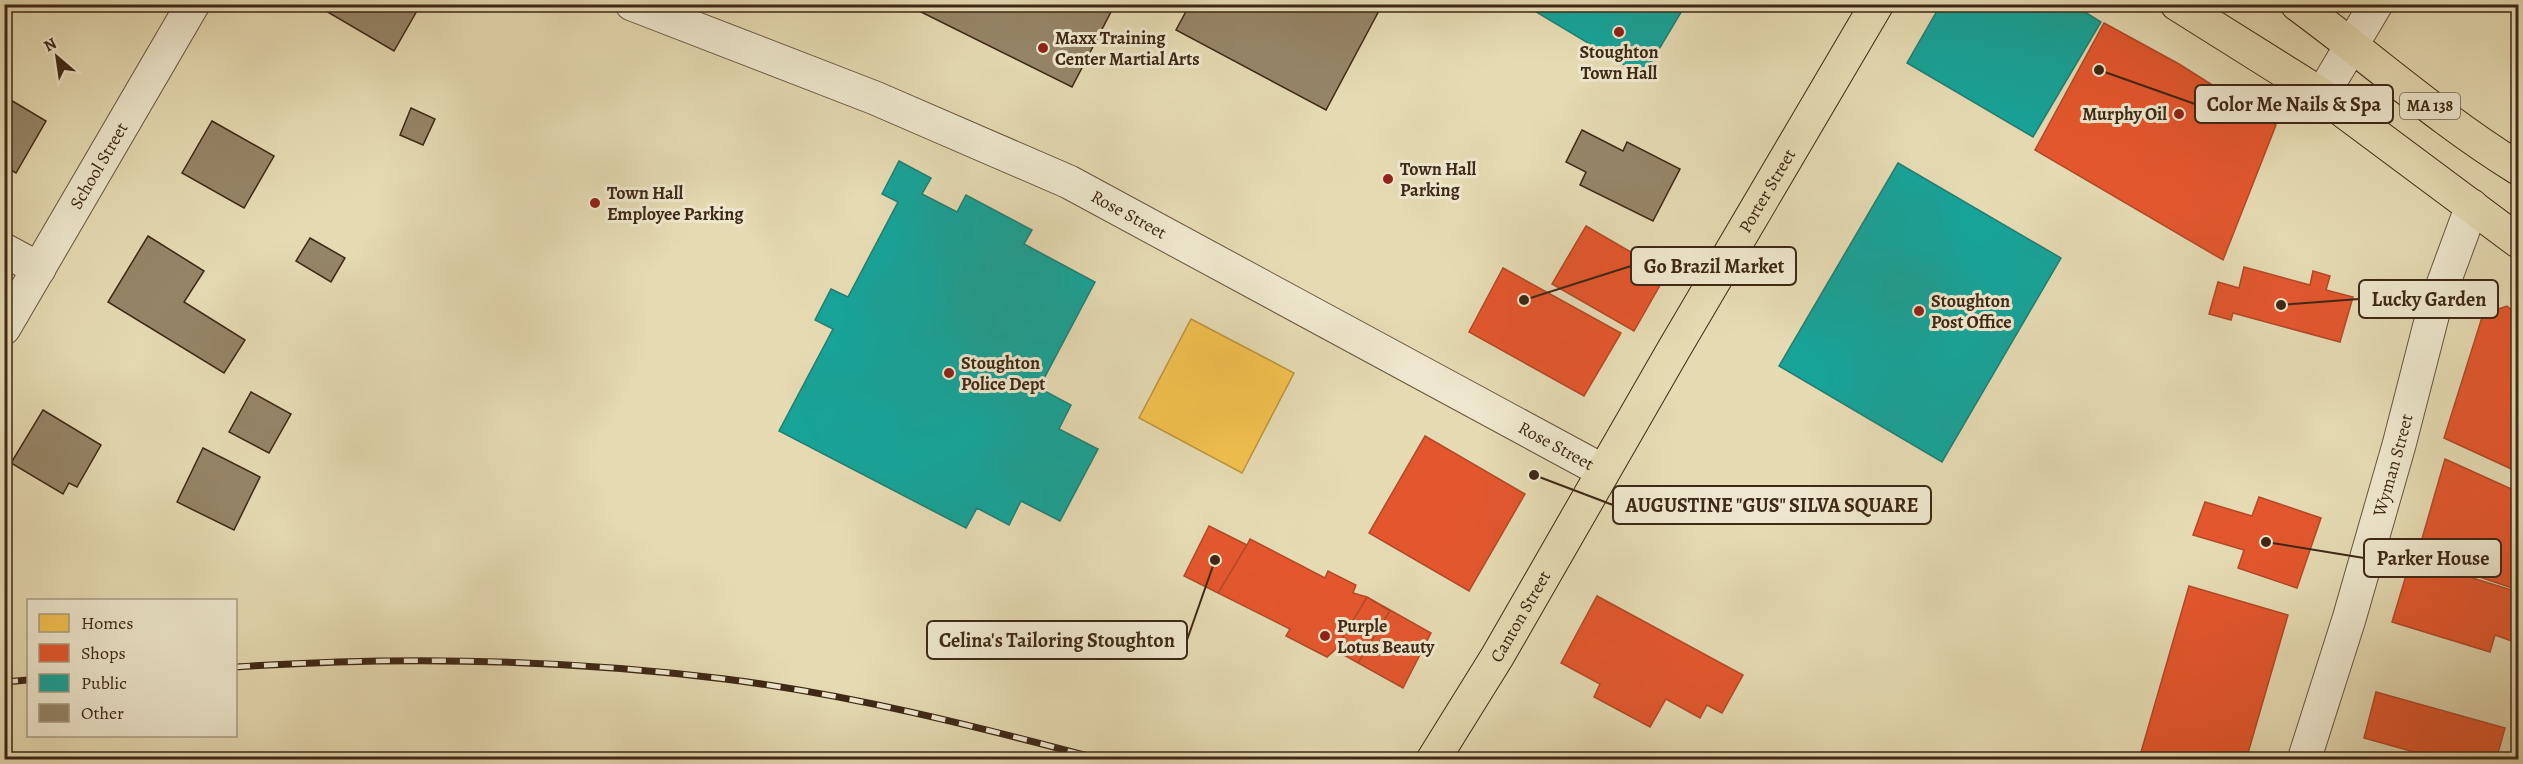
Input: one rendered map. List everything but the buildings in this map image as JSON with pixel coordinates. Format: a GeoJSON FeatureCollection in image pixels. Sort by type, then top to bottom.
{"type":"FeatureCollection","features":[{"type":"Feature","properties":{"kind":"main road","name":"Porter Street"},"geometry":{"type":"LineString","coordinates":[[1603,471],[1877,4]]}},
{"type":"Feature","properties":{"kind":"main road","name":"MA 138"},"geometry":{"type":"LineString","coordinates":[[2177,4],[2322,95],[2518,241]]}},
{"type":"Feature","properties":{"kind":"main road","name":"MA 138"},"geometry":{"type":"LineString","coordinates":[[2297,4],[2445,118],[2518,168]]}},
{"type":"Feature","properties":{"kind":"main road","name":"Canton Street"},"geometry":{"type":"LineString","coordinates":[[1433,759],[1497,657],[1603,471]]}},
{"type":"Feature","properties":{"kind":"street","name":"School Street"},"geometry":{"type":"LineString","coordinates":[[4,328],[193,4]]}},
{"type":"Feature","properties":{"kind":"street","name":"Rose Street"},"geometry":{"type":"LineString","coordinates":[[632,4],[875,98],[1069,182],[1603,471]]}},
{"type":"Feature","properties":{"kind":"street"},"geometry":{"type":"LineString","coordinates":[[2322,95],[2376,4]]}},
{"type":"Feature","properties":{"kind":"street","name":"Wyman Street"},"geometry":{"type":"LineString","coordinates":[[2304,759],[2349,619],[2434,309],[2472,206]]}},
{"type":"Feature","properties":{"kind":"street"},"geometry":{"type":"LineString","coordinates":[[4,250],[39,269]]}},
{"type":"Feature","properties":{"kind":"railway"},"geometry":{"type":"LineString","coordinates":[[237,667],[358,661],[481,661],[664,672],[773,686],[868,703],[963,724],[1103,760]]}},
{"type":"Feature","properties":{"kind":"railway"},"geometry":{"type":"LineString","coordinates":[[4,682],[27,680]]}},
{"type":"Feature","properties":{"kind":"place","name":"Stoughton Town Hall"},"geometry":{"type":"Point","coordinates":[1619,32]}},
{"type":"Feature","properties":{"kind":"place","name":"Maxx Training Center Martial Arts"},"geometry":{"type":"Point","coordinates":[1043,48]}},
{"type":"Feature","properties":{"kind":"place","name":"Color Me Nails & Spa"},"geometry":{"type":"Point","coordinates":[2099,70]}},
{"type":"Feature","properties":{"kind":"place","name":"Murphy Oil"},"geometry":{"type":"Point","coordinates":[2179,114]}},
{"type":"Feature","properties":{"kind":"place","name":"Town Hall Parking"},"geometry":{"type":"Point","coordinates":[1388,179]}},
{"type":"Feature","properties":{"kind":"place","name":"Town Hall Employee Parking"},"geometry":{"type":"Point","coordinates":[595,203]}},
{"type":"Feature","properties":{"kind":"place","name":"Go Brazil Market"},"geometry":{"type":"Point","coordinates":[1524,300]}},
{"type":"Feature","properties":{"kind":"place","name":"Lucky Garden"},"geometry":{"type":"Point","coordinates":[2281,305]}},
{"type":"Feature","properties":{"kind":"place","name":"Stoughton Post Office"},"geometry":{"type":"Point","coordinates":[1919,311]}},
{"type":"Feature","properties":{"kind":"place","name":"Stoughton Police Dept"},"geometry":{"type":"Point","coordinates":[949,373]}},
{"type":"Feature","properties":{"kind":"place","name":"AUGUSTINE \"GUS\" SILVA SQUARE"},"geometry":{"type":"Point","coordinates":[1534,475]}},
{"type":"Feature","properties":{"kind":"place","name":"Parker House"},"geometry":{"type":"Point","coordinates":[2266,542]}},
{"type":"Feature","properties":{"kind":"place","name":"Celina's Tailoring Stoughton"},"geometry":{"type":"Point","coordinates":[1215,560]}},
{"type":"Feature","properties":{"kind":"place","name":"Purple Lotus Beauty"},"geometry":{"type":"Point","coordinates":[1325,636]}}]}
